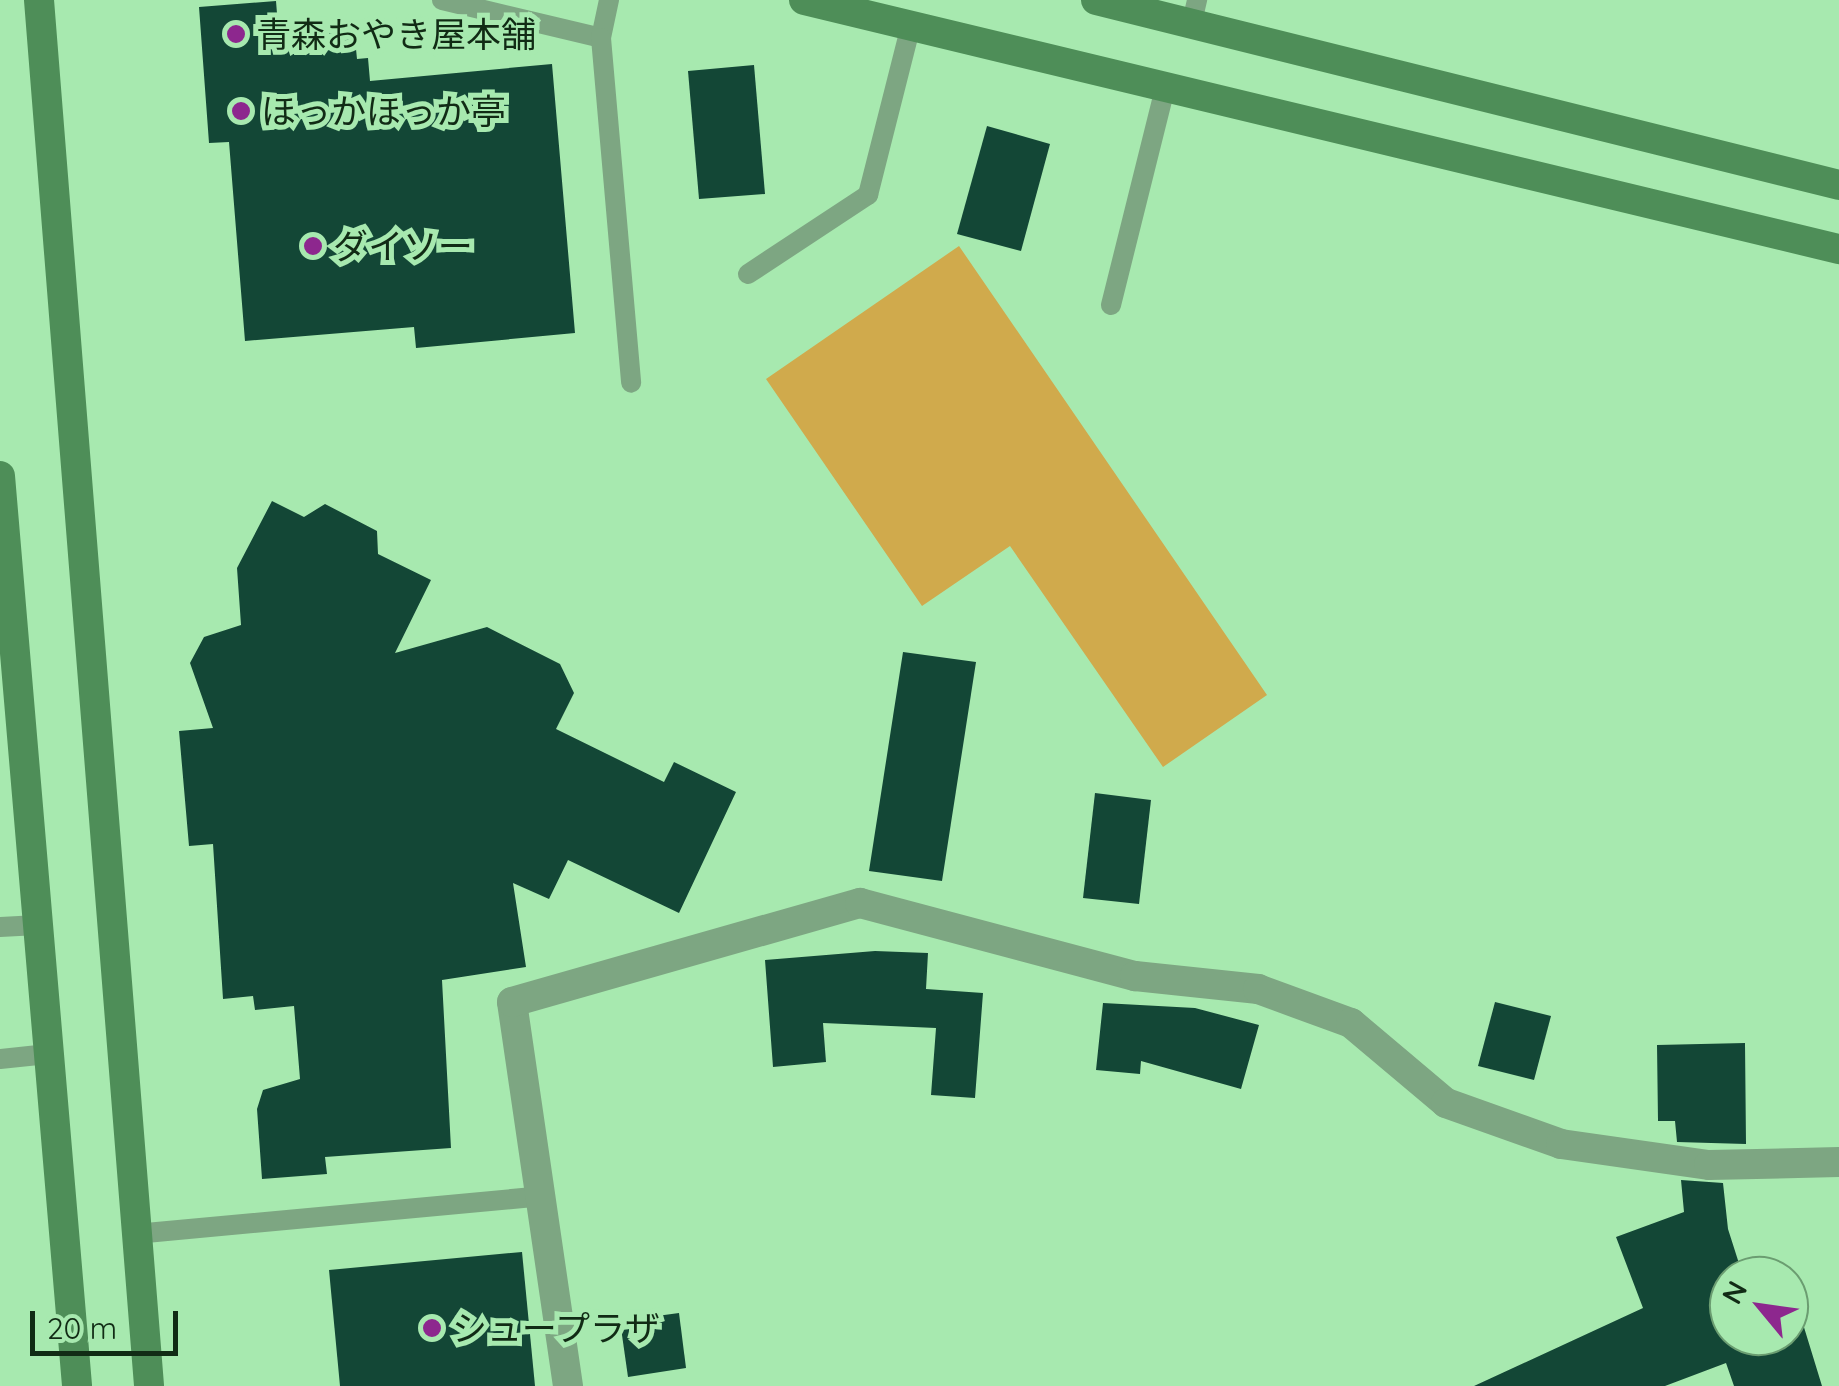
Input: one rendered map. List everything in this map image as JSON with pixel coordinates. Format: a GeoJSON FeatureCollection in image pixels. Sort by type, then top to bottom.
{"type":"FeatureCollection","features":[{"type":"Feature","properties":{"kind":"street"},"geometry":{"type":"LineString","coordinates":[[39,0],[149,1386]]}},
{"type":"Feature","properties":{"kind":"street"},"geometry":{"type":"LineString","coordinates":[[804,0],[1166,84],[1839,249]]}},
{"type":"Feature","properties":{"kind":"street"},"geometry":{"type":"LineString","coordinates":[[1096,0],[1194,11],[1839,185]]}},
{"type":"Feature","properties":{"kind":"street"},"geometry":{"type":"LineString","coordinates":[[0,476],[77,1386]]}},
{"type":"Feature","properties":{"kind":"street"},"geometry":{"type":"LineString","coordinates":[[568,1386],[512,1002],[860,903],[1135,976],[1258,989],[1352,1023],[1446,1102],[1562,1144],[1709,1165],[1839,1162]]}},
{"type":"Feature","properties":{"kind":"lane"},"geometry":{"type":"LineString","coordinates":[[442,0],[601,38]]}},
{"type":"Feature","properties":{"kind":"lane"},"geometry":{"type":"LineString","coordinates":[[608,0],[601,38],[631,384]]}},
{"type":"Feature","properties":{"kind":"lane"},"geometry":{"type":"LineString","coordinates":[[748,274],[868,195],[911,25]]}},
{"type":"Feature","properties":{"kind":"lane"},"geometry":{"type":"LineString","coordinates":[[1111,305],[1166,84]]}},
{"type":"Feature","properties":{"kind":"lane"},"geometry":{"type":"LineString","coordinates":[[0,927],[38,925]]}},
{"type":"Feature","properties":{"kind":"lane"},"geometry":{"type":"LineString","coordinates":[[0,1059],[48,1054]]}},
{"type":"Feature","properties":{"kind":"lane"},"geometry":{"type":"LineString","coordinates":[[136,1234],[541,1196]]}},
{"type":"Feature","properties":{"kind":"shaded area"},"geometry":{"type":"Polygon","coordinates":[[[959,246],[1267,695],[1163,767],[1010,546],[922,606],[766,379],[959,246]]]}},
{"type":"Feature","properties":{"kind":"building"},"geometry":{"type":"Polygon","coordinates":[[[276,1],[278,26],[353,19],[357,59],[368,58],[370,81],[552,64],[575,333],[416,348],[414,327],[245,341],[229,142],[209,143],[199,7],[276,1]]]}},
{"type":"Feature","properties":{"kind":"building"},"geometry":{"type":"Polygon","coordinates":[[[754,65],[765,194],[699,199],[688,71],[754,65]]]}},
{"type":"Feature","properties":{"kind":"building"},"geometry":{"type":"Polygon","coordinates":[[[987,126],[1050,144],[1021,251],[957,234],[987,126]]]}},
{"type":"Feature","properties":{"kind":"building"},"geometry":{"type":"Polygon","coordinates":[[[272,501],[304,517],[325,504],[377,531],[378,554],[431,580],[395,653],[487,627],[560,664],[574,693],[556,729],[664,782],[674,762],[736,792],[679,913],[568,860],[549,899],[513,883],[526,967],[442,980],[451,1148],[325,1157],[327,1174],[262,1179],[257,1109],[263,1090],[300,1079],[294,1006],[255,1010],[253,996],[223,999],[213,844],[189,846],[179,731],[213,728],[190,663],[204,637],[241,625],[237,568],[272,501]]]}},
{"type":"Feature","properties":{"kind":"building"},"geometry":{"type":"Polygon","coordinates":[[[903,652],[976,662],[942,881],[869,871],[903,652]]]}},
{"type":"Feature","properties":{"kind":"building"},"geometry":{"type":"Polygon","coordinates":[[[1095,793],[1151,800],[1139,904],[1083,898],[1095,793]]]}},
{"type":"Feature","properties":{"kind":"building"},"geometry":{"type":"Polygon","coordinates":[[[875,951],[928,953],[926,989],[983,993],[975,1098],[931,1095],[936,1028],[823,1023],[826,1062],[773,1067],[765,960],[875,951]]]}},
{"type":"Feature","properties":{"kind":"building"},"geometry":{"type":"Polygon","coordinates":[[[1495,1002],[1551,1016],[1534,1080],[1478,1066],[1495,1002]]]}},
{"type":"Feature","properties":{"kind":"building"},"geometry":{"type":"Polygon","coordinates":[[[1103,1003],[1195,1008],[1259,1025],[1241,1089],[1141,1061],[1140,1074],[1096,1070],[1103,1003]]]}},
{"type":"Feature","properties":{"kind":"building"},"geometry":{"type":"Polygon","coordinates":[[[1745,1043],[1746,1144],[1677,1142],[1675,1121],[1658,1121],[1657,1045],[1745,1043]]]}},
{"type":"Feature","properties":{"kind":"building"},"geometry":{"type":"Polygon","coordinates":[[[1681,1180],[1723,1183],[1728,1229],[1737,1256],[1709,1256],[1709,1356],[1809,1356],[1809,1344],[1822,1386],[1734,1386],[1726,1363],[1665,1386],[1474,1386],[1643,1308],[1616,1237],[1684,1212],[1681,1180]]]}},
{"type":"Feature","properties":{"kind":"building","name":"シュープラザ"},"geometry":{"type":"Polygon","coordinates":[[[522,1252],[535,1386],[340,1386],[329,1270],[522,1252]]]}},
{"type":"Feature","properties":{"kind":"building"},"geometry":{"type":"Polygon","coordinates":[[[679,1313],[686,1368],[628,1377],[620,1321],[679,1313]]]}},
{"type":"Feature","properties":{"kind":"place","name":"青森おやき屋本舗"},"geometry":{"type":"Point","coordinates":[236,34]}},
{"type":"Feature","properties":{"kind":"place","name":"ほっかほっか亭"},"geometry":{"type":"Point","coordinates":[241,111]}},
{"type":"Feature","properties":{"kind":"place","name":"ダイソー"},"geometry":{"type":"Point","coordinates":[313,246]}},
{"type":"Feature","properties":{"kind":"place","name":"シュープラザ"},"geometry":{"type":"Point","coordinates":[432,1328]}}]}
